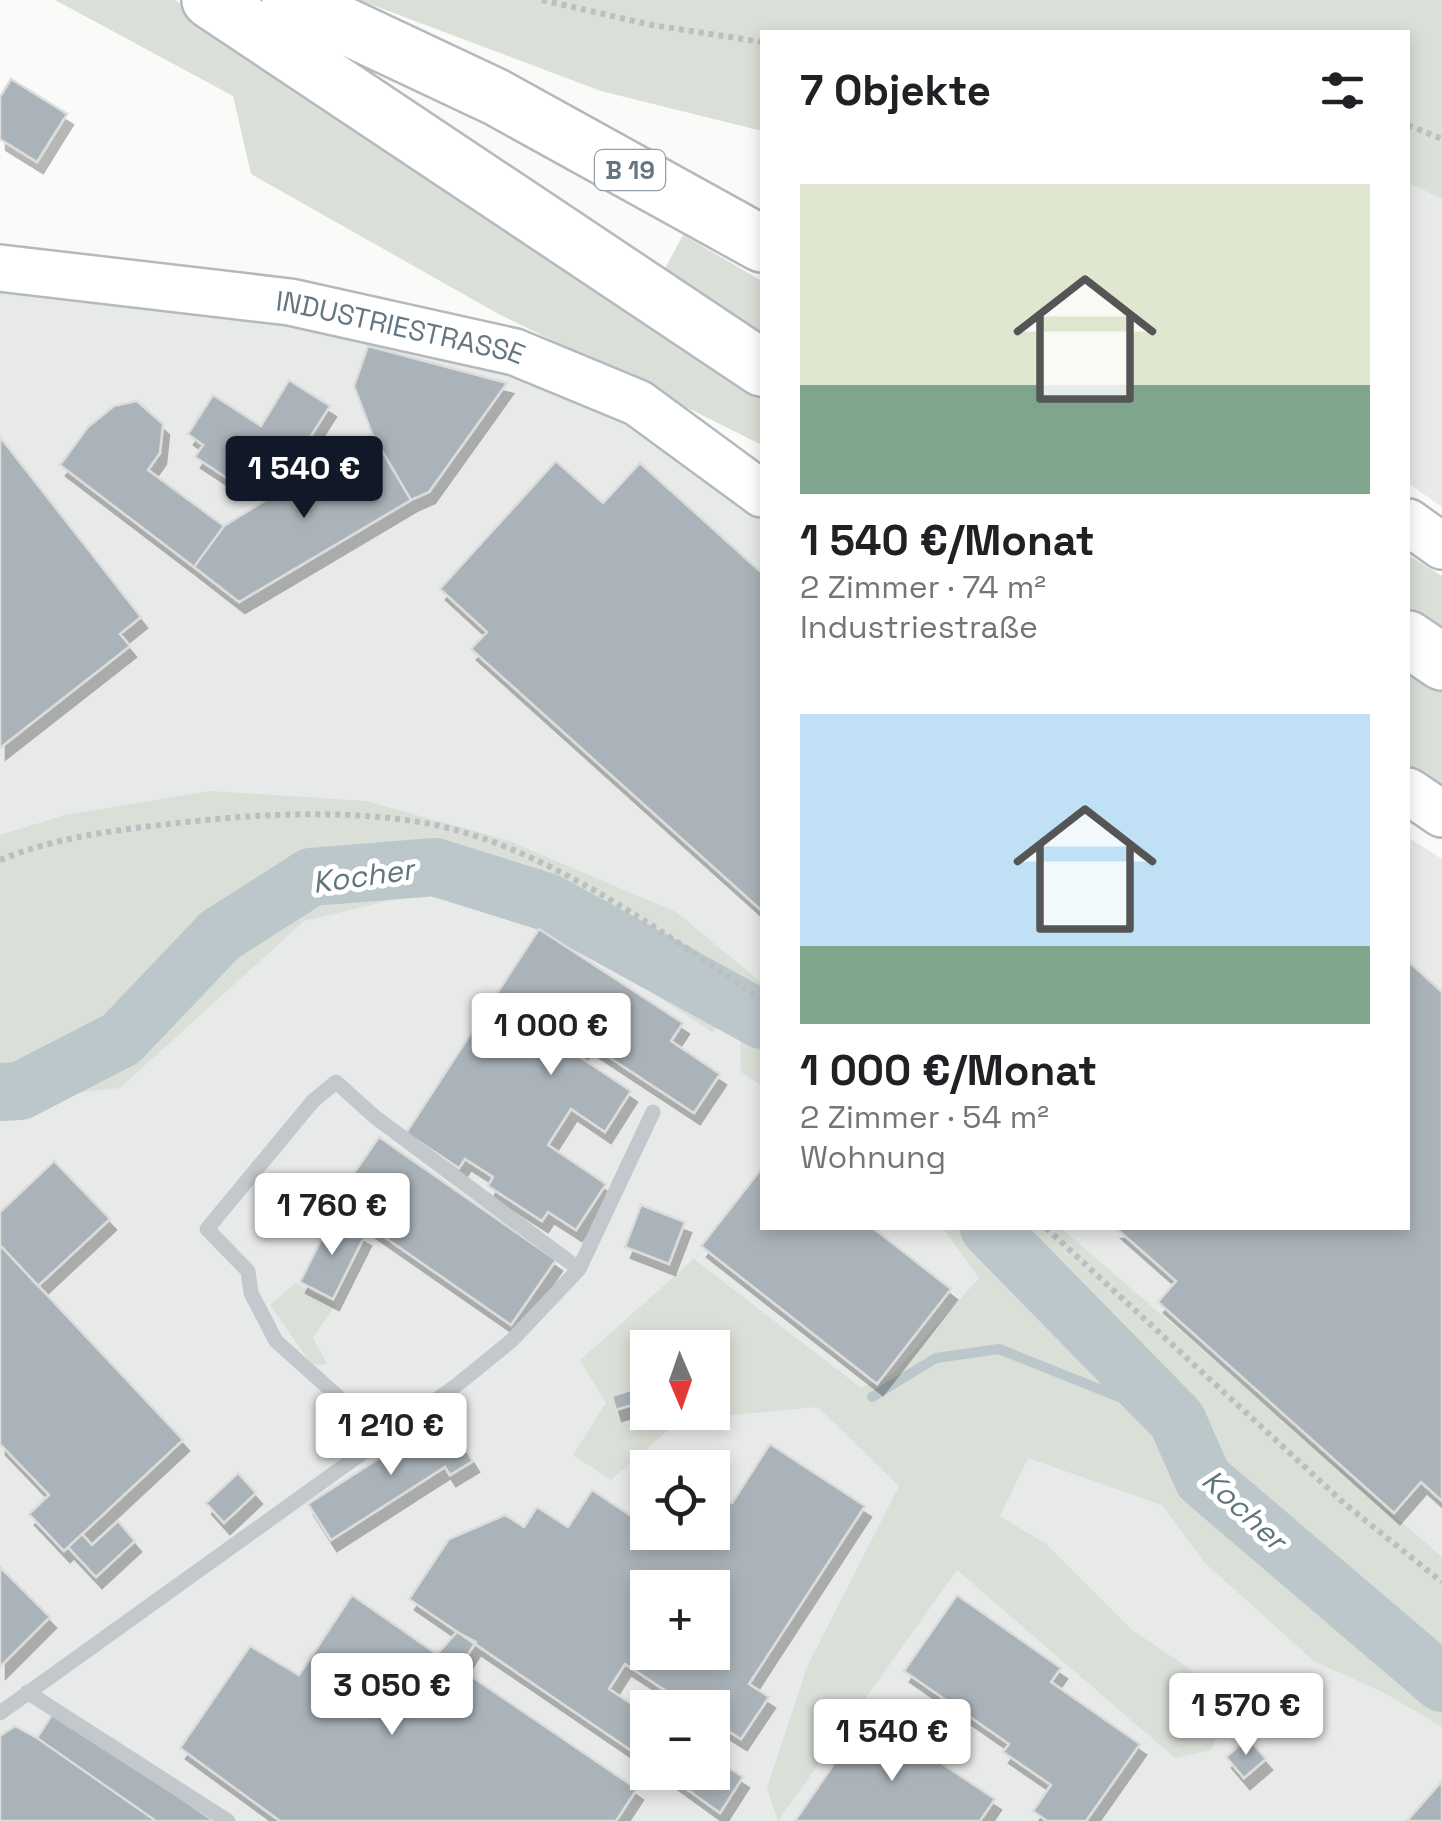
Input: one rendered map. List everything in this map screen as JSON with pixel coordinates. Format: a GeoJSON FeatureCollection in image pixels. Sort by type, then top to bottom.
{"type":"FeatureCollection","features":[{"type":"Feature","properties":{"kind":"highway"},"geometry":{"type":"LineString","coordinates":[[210,0],[760,367]]}},
{"type":"Feature","properties":{"kind":"highway","name":"B 19"},"geometry":{"type":"LineString","coordinates":[[290,0],[496,97],[760,243]]}},
{"type":"Feature","properties":{"kind":"highway"},"geometry":{"type":"LineString","coordinates":[[496,97],[760,202]]}},
{"type":"Feature","properties":{"kind":"highway"},"geometry":{"type":"LineString","coordinates":[[1410,640],[1442,662]]}},
{"type":"Feature","properties":{"kind":"street","name":"INDUSTRIESTRASSE"},"geometry":{"type":"LineString","coordinates":[[0,268],[290,302],[514,352],[638,404],[760,493]]}},
{"type":"Feature","properties":{"kind":"street"},"geometry":{"type":"LineString","coordinates":[[1410,523],[1442,546]]}},
{"type":"Feature","properties":{"kind":"street"},"geometry":{"type":"LineString","coordinates":[[1410,793],[1442,814]]}},
{"type":"Feature","properties":{"kind":"lane"},"geometry":{"type":"LineString","coordinates":[[384,1438],[276,1341],[251,1293],[248,1271],[208,1229],[313,1101],[336,1082],[375,1118],[579,1269]]}},
{"type":"Feature","properties":{"kind":"lane"},"geometry":{"type":"LineString","coordinates":[[0,1713],[384,1438],[511,1340],[579,1269],[652,1112]]}},
{"type":"Feature","properties":{"kind":"lane"},"geometry":{"type":"LineString","coordinates":[[27,1692],[228,1821]]}},
{"type":"Feature","properties":{"kind":"path"},"geometry":{"type":"LineString","coordinates":[[542,0],[652,25],[760,42]]}},
{"type":"Feature","properties":{"kind":"path"},"geometry":{"type":"LineString","coordinates":[[1410,127],[1442,139]]}},
{"type":"Feature","properties":{"kind":"path"},"geometry":{"type":"LineString","coordinates":[[0,860],[114,830],[230,817],[341,814],[417,821],[520,853],[659,930],[760,999]]}},
{"type":"Feature","properties":{"kind":"path"},"geometry":{"type":"LineString","coordinates":[[1048,1230],[1345,1504],[1442,1582]]}},
{"type":"Feature","properties":{"kind":"shaded area"},"geometry":{"type":"Polygon","coordinates":[[[55,0],[175,0],[350,112],[760,398],[760,444],[495,312],[251,174],[233,96],[55,0]]]}},
{"type":"Feature","properties":{"kind":"shaded area"},"geometry":{"type":"Polygon","coordinates":[[[359,0],[1442,0],[1442,199],[1410,184],[1410,30],[760,30],[760,131],[601,91],[359,0]]]}},
{"type":"Feature","properties":{"kind":"shaded area"},"geometry":{"type":"Polygon","coordinates":[[[1410,184],[1442,199],[1442,507],[1410,484],[1410,184]]]}},
{"type":"Feature","properties":{"kind":"shaded area"},"geometry":{"type":"Polygon","coordinates":[[[683,235],[760,280],[760,348],[659,280],[683,235]]]}},
{"type":"Feature","properties":{"kind":"shaded area"},"geometry":{"type":"Polygon","coordinates":[[[0,292],[311,324],[524,376],[631,415],[718,478],[760,519],[760,1230],[1410,1230],[1410,838],[1442,859],[1442,1821],[0,1821],[0,292]]]}},
{"type":"Feature","properties":{"kind":"shaded area"},"geometry":{"type":"Polygon","coordinates":[[[1410,556],[1442,576],[1442,790],[1410,768],[1410,556]]]}},
{"type":"Feature","properties":{"kind":"shaded area"},"geometry":{"type":"Polygon","coordinates":[[[210,791],[366,801],[507,840],[676,912],[760,981],[760,1085],[741,1072],[740,998],[712,1032],[479,879],[304,921],[120,1088],[0,1101],[0,835],[65,815],[210,791]]]}},
{"type":"Feature","properties":{"kind":"shaded area"},"geometry":{"type":"Polygon","coordinates":[[[944,1230],[1063,1230],[1442,1557],[1442,1727],[1381,1691],[1315,1662],[1205,1563],[1162,1505],[1028,1458],[1000,1516],[1046,1544],[1132,1630],[1232,1697],[1211,1750],[1175,1758],[957,1570],[778,1821],[767,1788],[807,1667],[899,1486],[818,1407],[730,1415],[730,1330],[630,1330],[630,1430],[668,1430],[646,1450],[630,1450],[630,1463],[611,1480],[573,1455],[606,1403],[580,1360],[694,1259],[861,1388],[893,1374],[979,1278],[944,1230]]]}},
{"type":"Feature","properties":{"kind":"shaded area"},"geometry":{"type":"Polygon","coordinates":[[[295,1283],[336,1304],[313,1338],[327,1364],[312,1365],[270,1305],[295,1283]]]}},
{"type":"Feature","properties":{"kind":"building"},"geometry":{"type":"Polygon","coordinates":[[[11,79],[67,114],[37,162],[0,139],[0,97],[11,79]]]}},
{"type":"Feature","properties":{"kind":"building"},"geometry":{"type":"Polygon","coordinates":[[[368,346],[507,383],[429,492],[411,500],[372,434],[354,386],[368,346]]]}},
{"type":"Feature","properties":{"kind":"building"},"geometry":{"type":"Polygon","coordinates":[[[289,380],[330,406],[276,491],[235,465],[227,478],[195,457],[203,445],[188,434],[213,395],[261,426],[289,380]]]}},
{"type":"Feature","properties":{"kind":"building"},"geometry":{"type":"Polygon","coordinates":[[[137,401],[163,424],[160,453],[148,470],[224,526],[194,567],[60,465],[88,427],[114,406],[137,401]]]}},
{"type":"Feature","properties":{"kind":"building"},"geometry":{"type":"Polygon","coordinates":[[[372,434],[411,500],[239,602],[194,567],[224,526],[372,434]]]}},
{"type":"Feature","properties":{"kind":"building"},"geometry":{"type":"Polygon","coordinates":[[[0,437],[141,617],[120,634],[130,646],[0,748],[0,437]]]}},
{"type":"Feature","properties":{"kind":"building"},"geometry":{"type":"Polygon","coordinates":[[[556,461],[603,503],[640,463],[760,571],[760,909],[471,649],[487,632],[440,589],[556,461]]]}},
{"type":"Feature","properties":{"kind":"building"},"geometry":{"type":"Polygon","coordinates":[[[539,929],[683,1023],[671,1041],[720,1074],[694,1113],[586,1042],[577,1055],[631,1091],[605,1132],[571,1109],[548,1145],[606,1184],[576,1230],[548,1212],[542,1221],[488,1186],[493,1177],[465,1159],[459,1168],[406,1133],[539,929]]]}},
{"type":"Feature","properties":{"kind":"building"},"geometry":{"type":"Polygon","coordinates":[[[1410,963],[1442,992],[1442,1501],[1421,1482],[1394,1513],[1158,1302],[1176,1281],[1118,1230],[1410,1230],[1410,963]]]}},
{"type":"Feature","properties":{"kind":"building"},"geometry":{"type":"Polygon","coordinates":[[[379,1137],[556,1260],[511,1325],[334,1202],[379,1137]]]}},
{"type":"Feature","properties":{"kind":"building"},"geometry":{"type":"Polygon","coordinates":[[[54,1161],[110,1219],[38,1286],[0,1245],[0,1212],[54,1161]]]}},
{"type":"Feature","properties":{"kind":"building"},"geometry":{"type":"Polygon","coordinates":[[[760,1171],[760,1230],[876,1230],[951,1289],[877,1384],[701,1246],[760,1171]]]}},
{"type":"Feature","properties":{"kind":"building"},"geometry":{"type":"Polygon","coordinates":[[[641,1205],[685,1222],[669,1264],[625,1247],[641,1205]]]}},
{"type":"Feature","properties":{"kind":"building"},"geometry":{"type":"Polygon","coordinates":[[[332,1218],[365,1235],[333,1299],[300,1282],[332,1218]]]}},
{"type":"Feature","properties":{"kind":"building"},"geometry":{"type":"Polygon","coordinates":[[[0,1245],[183,1440],[64,1551],[29,1514],[49,1495],[0,1444],[0,1245]]]}},
{"type":"Feature","properties":{"kind":"building"},"geometry":{"type":"Polygon","coordinates":[[[630,1390],[630,1406],[616,1410],[612,1396],[630,1390]]]}},
{"type":"Feature","properties":{"kind":"building"},"geometry":{"type":"Polygon","coordinates":[[[445,1416],[473,1461],[450,1475],[445,1467],[331,1540],[308,1504],[445,1416]]]}},
{"type":"Feature","properties":{"kind":"building"},"geometry":{"type":"Polygon","coordinates":[[[770,1444],[865,1506],[749,1684],[769,1697],[741,1739],[730,1732],[730,1690],[665,1690],[634,1670],[730,1670],[730,1570],[630,1570],[630,1667],[625,1664],[609,1689],[630,1703],[630,1750],[409,1599],[449,1539],[505,1515],[524,1527],[537,1507],[568,1527],[592,1490],[630,1515],[630,1550],[730,1550],[730,1502],[770,1444]]]}},
{"type":"Feature","properties":{"kind":"building"},"geometry":{"type":"Polygon","coordinates":[[[238,1473],[256,1493],[224,1523],[206,1503],[238,1473]]]}},
{"type":"Feature","properties":{"kind":"building"},"geometry":{"type":"Polygon","coordinates":[[[118,1521],[135,1541],[96,1577],[68,1547],[82,1534],[92,1545],[118,1521]]]}},
{"type":"Feature","properties":{"kind":"building"},"geometry":{"type":"Polygon","coordinates":[[[0,1567],[50,1617],[0,1667],[0,1567]]]}},
{"type":"Feature","properties":{"kind":"building"},"geometry":{"type":"Polygon","coordinates":[[[352,1595],[437,1654],[457,1632],[476,1642],[459,1668],[630,1784],[630,1790],[636,1790],[616,1821],[280,1821],[180,1748],[250,1646],[299,1675],[352,1595]]]}},
{"type":"Feature","properties":{"kind":"building"},"geometry":{"type":"Polygon","coordinates":[[[957,1595],[1061,1668],[1051,1682],[1140,1744],[1086,1821],[1047,1821],[1033,1811],[1051,1785],[1003,1752],[1009,1744],[904,1671],[957,1595]]]}},
{"type":"Feature","properties":{"kind":"building"},"geometry":{"type":"Polygon","coordinates":[[[55,1710],[214,1821],[156,1821],[37,1738],[55,1710]]]}},
{"type":"Feature","properties":{"kind":"building"},"geometry":{"type":"Polygon","coordinates":[[[868,1714],[995,1799],[980,1821],[795,1821],[868,1714]]]}},
{"type":"Feature","properties":{"kind":"building"},"geometry":{"type":"Polygon","coordinates":[[[15,1726],[156,1821],[0,1821],[0,1736],[15,1726]]]}},
{"type":"Feature","properties":{"kind":"building"},"geometry":{"type":"Polygon","coordinates":[[[1248,1738],[1266,1759],[1244,1778],[1226,1757],[1248,1738]]]}},
{"type":"Feature","properties":{"kind":"building"},"geometry":{"type":"Polygon","coordinates":[[[730,1769],[743,1777],[720,1813],[688,1790],[730,1790],[730,1769]]]}},
{"type":"Feature","properties":{"kind":"building"},"geometry":{"type":"Polygon","coordinates":[[[1442,1781],[1442,1821],[1407,1821],[1442,1781]]]}},
{"type":"Feature","properties":{"kind":"waterway","name":"Kocher"},"geometry":{"type":"LineString","coordinates":[[0,1092],[20,1091],[121,1039],[220,935],[311,877],[435,867],[547,902],[760,1019]]}},
{"type":"Feature","properties":{"kind":"waterway","name":"Kocher"},"geometry":{"type":"LineString","coordinates":[[991,1230],[1177,1420],[1203,1479],[1442,1683]]}},
{"type":"Feature","properties":{"kind":"waterway"},"geometry":{"type":"LineString","coordinates":[[872,1397],[936,1358],[999,1349],[1177,1420]]}}]}
